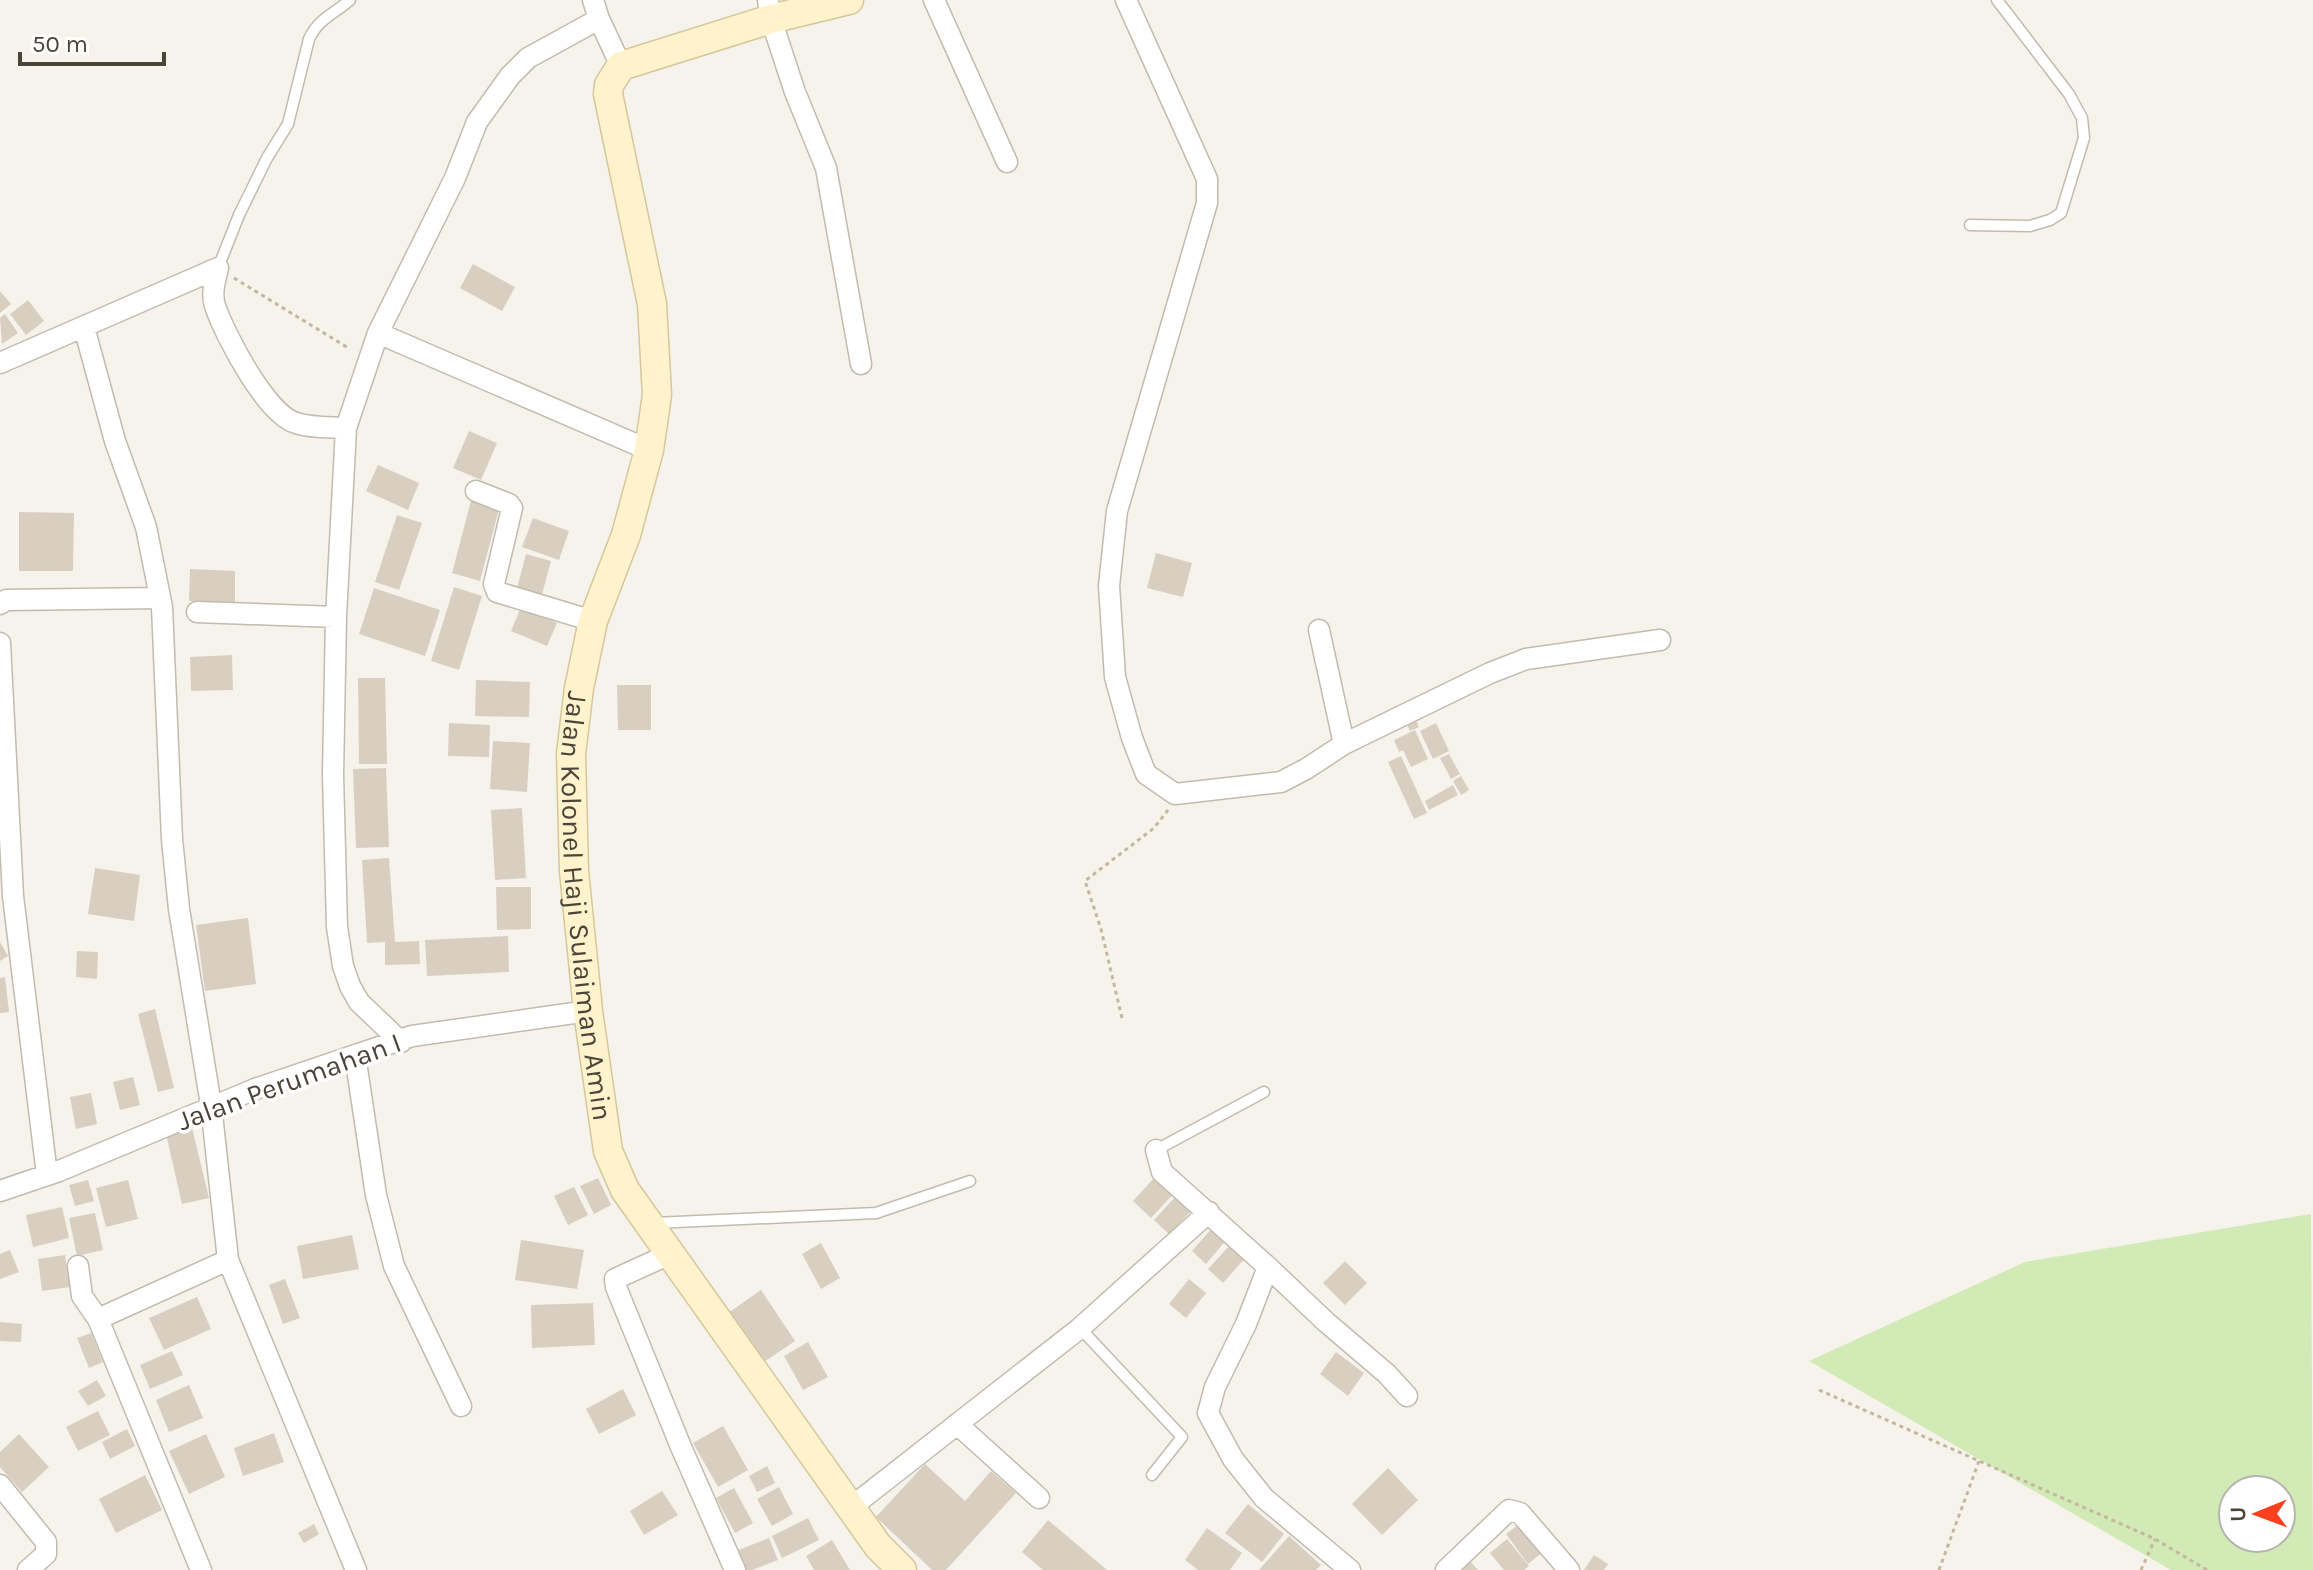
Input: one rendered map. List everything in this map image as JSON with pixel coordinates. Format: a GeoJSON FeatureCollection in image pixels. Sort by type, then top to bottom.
{"type":"FeatureCollection","features":[{"type":"Feature","properties":{"kind":"street"},"geometry":{"type":"LineString","coordinates":[[401,1042],[359,1002],[343,966],[337,927],[333,775],[336,617],[346,428],[378,333],[455,178],[477,122],[510,76],[528,58],[596,10],[621,66],[769,10],[849,0]]}},
{"type":"Feature","properties":{"kind":"street"},"geometry":{"type":"LineString","coordinates":[[934,0],[1007,162]]}},
{"type":"Feature","properties":{"kind":"street"},"geometry":{"type":"LineString","coordinates":[[1126,0],[1207,179],[1207,203],[1117,511],[1109,586],[1115,677],[1146,774],[1175,794],[1281,782],[1344,744],[1490,673],[1526,659],[1660,640]]}},
{"type":"Feature","properties":{"kind":"street"},"geometry":{"type":"LineString","coordinates":[[769,10],[795,92],[826,168],[861,364]]}},
{"type":"Feature","properties":{"kind":"street","name":"Jalan Kolonel Haji Sulaiman Amin"},"geometry":{"type":"LineString","coordinates":[[621,66],[609,85],[608,94],[652,304],[657,395],[649,450],[626,535],[593,621],[579,688],[571,754],[574,871],[588,1011],[609,1156],[625,1190],[850,1508],[878,1546],[902,1570]]}},
{"type":"Feature","properties":{"kind":"street"},"geometry":{"type":"LineString","coordinates":[[0,363],[218,268]]}},
{"type":"Feature","properties":{"kind":"street"},"geometry":{"type":"LineString","coordinates":[[218,268],[213,289],[214,304],[245,369],[268,401],[293,423],[346,428]]}},
{"type":"Feature","properties":{"kind":"street"},"geometry":{"type":"LineString","coordinates":[[84,327],[115,441],[146,527],[160,598],[172,839],[179,909],[211,1105],[228,1260],[356,1570]]}},
{"type":"Feature","properties":{"kind":"street"},"geometry":{"type":"LineString","coordinates":[[378,333],[649,450]]}},
{"type":"Feature","properties":{"kind":"street"},"geometry":{"type":"LineString","coordinates":[[476,491],[512,508],[494,584],[497,592],[593,621]]}},
{"type":"Feature","properties":{"kind":"street"},"geometry":{"type":"LineString","coordinates":[[0,604],[6,600],[160,598]]}},
{"type":"Feature","properties":{"kind":"street"},"geometry":{"type":"LineString","coordinates":[[197,612],[336,617]]}},
{"type":"Feature","properties":{"kind":"street"},"geometry":{"type":"LineString","coordinates":[[1319,630],[1344,744]]}},
{"type":"Feature","properties":{"kind":"street"},"geometry":{"type":"LineString","coordinates":[[0,643],[13,896],[47,1175]]}},
{"type":"Feature","properties":{"kind":"street","name":"Jalan Perumahan I"},"geometry":{"type":"LineString","coordinates":[[0,1191],[47,1175],[211,1105],[412,1036],[588,1011]]}},
{"type":"Feature","properties":{"kind":"street"},"geometry":{"type":"LineString","coordinates":[[355,1055],[376,1195],[394,1266],[461,1406]]}},
{"type":"Feature","properties":{"kind":"street"},"geometry":{"type":"LineString","coordinates":[[1156,1150],[1162,1172],[1387,1374],[1407,1396]]}},
{"type":"Feature","properties":{"kind":"street"},"geometry":{"type":"LineString","coordinates":[[850,1508],[1080,1328],[1209,1212]]}},
{"type":"Feature","properties":{"kind":"street"},"geometry":{"type":"LineString","coordinates":[[672,1253],[615,1279],[616,1287],[735,1570]]}},
{"type":"Feature","properties":{"kind":"street"},"geometry":{"type":"LineString","coordinates":[[98,1319],[228,1260]]}},
{"type":"Feature","properties":{"kind":"street"},"geometry":{"type":"LineString","coordinates":[[78,1266],[82,1296],[98,1319],[201,1570]]}},
{"type":"Feature","properties":{"kind":"street"},"geometry":{"type":"LineString","coordinates":[[1268,1267],[1246,1324],[1215,1387],[1208,1413],[1233,1459],[1264,1498],[1350,1570]]}},
{"type":"Feature","properties":{"kind":"street"},"geometry":{"type":"LineString","coordinates":[[957,1424],[1039,1498]]}},
{"type":"Feature","properties":{"kind":"street"},"geometry":{"type":"LineString","coordinates":[[0,1485],[46,1542],[46,1554],[28,1570]]}},
{"type":"Feature","properties":{"kind":"street"},"geometry":{"type":"LineString","coordinates":[[1446,1570],[1509,1510],[1520,1513],[1569,1570]]}},
{"type":"Feature","properties":{"kind":"lane"},"geometry":{"type":"LineString","coordinates":[[218,268],[239,215],[288,124],[314,28],[350,0]]}},
{"type":"Feature","properties":{"kind":"lane"},"geometry":{"type":"LineString","coordinates":[[1970,225],[2030,226],[2061,213],[2084,138],[2082,118],[2069,94],[1997,0]]}},
{"type":"Feature","properties":{"kind":"lane"},"geometry":{"type":"LineString","coordinates":[[1156,1150],[1264,1092]]}},
{"type":"Feature","properties":{"kind":"lane"},"geometry":{"type":"LineString","coordinates":[[651,1223],[876,1213],[970,1181]]}},
{"type":"Feature","properties":{"kind":"lane"},"geometry":{"type":"LineString","coordinates":[[1080,1328],[1176,1427],[1182,1437],[1152,1475]]}},
{"type":"Feature","properties":{"kind":"path"},"geometry":{"type":"LineString","coordinates":[[218,268],[367,359]]}},
{"type":"Feature","properties":{"kind":"path"},"geometry":{"type":"LineString","coordinates":[[1122,1018],[1101,929],[1085,881],[1154,828],[1166,814],[1175,794]]}},
{"type":"Feature","properties":{"kind":"path"},"geometry":{"type":"LineString","coordinates":[[1819,1390],[2155,1539],[2207,1570]]}},
{"type":"Feature","properties":{"kind":"path"},"geometry":{"type":"LineString","coordinates":[[1939,1570],[1979,1461]]}},
{"type":"Feature","properties":{"kind":"path"},"geometry":{"type":"LineString","coordinates":[[2141,1570],[2155,1539]]}},
{"type":"Feature","properties":{"kind":"green space"},"geometry":{"type":"Polygon","coordinates":[[[2311,1214],[2313,1570],[2171,1570],[1809,1361],[2025,1262],[2311,1214]]]}},
{"type":"Feature","properties":{"kind":"building"},"geometry":{"type":"Polygon","coordinates":[[[473,264],[515,287],[502,311],[460,288],[473,264]]]}},
{"type":"Feature","properties":{"kind":"building"},"geometry":{"type":"Polygon","coordinates":[[[0,291],[11,304],[0,313],[0,291]]]}},
{"type":"Feature","properties":{"kind":"building"},"geometry":{"type":"Polygon","coordinates":[[[28,300],[44,321],[26,335],[10,314],[28,300]]]}},
{"type":"Feature","properties":{"kind":"building"},"geometry":{"type":"Polygon","coordinates":[[[5,314],[18,333],[2,344],[0,318],[5,314]]]}},
{"type":"Feature","properties":{"kind":"building"},"geometry":{"type":"Polygon","coordinates":[[[469,431],[497,443],[481,480],[453,468],[469,431]]]}},
{"type":"Feature","properties":{"kind":"building"},"geometry":{"type":"Polygon","coordinates":[[[378,465],[419,483],[408,510],[366,491],[378,465]]]}},
{"type":"Feature","properties":{"kind":"building"},"geometry":{"type":"Polygon","coordinates":[[[471,501],[499,509],[480,581],[452,573],[471,501]]]}},
{"type":"Feature","properties":{"kind":"building"},"geometry":{"type":"Polygon","coordinates":[[[19,512],[74,513],[73,571],[19,571],[19,512]]]}},
{"type":"Feature","properties":{"kind":"building"},"geometry":{"type":"Polygon","coordinates":[[[397,515],[422,523],[399,590],[375,582],[397,515]]]}},
{"type":"Feature","properties":{"kind":"building"},"geometry":{"type":"Polygon","coordinates":[[[533,518],[569,531],[559,560],[522,547],[533,518]]]}},
{"type":"Feature","properties":{"kind":"building"},"geometry":{"type":"Polygon","coordinates":[[[1156,553],[1192,563],[1183,597],[1147,588],[1156,553]]]}},
{"type":"Feature","properties":{"kind":"building"},"geometry":{"type":"Polygon","coordinates":[[[526,554],[551,561],[541,598],[516,592],[526,554]]]}},
{"type":"Feature","properties":{"kind":"building"},"geometry":{"type":"Polygon","coordinates":[[[190,569],[235,571],[235,602],[189,601],[190,569]]]}},
{"type":"Feature","properties":{"kind":"building"},"geometry":{"type":"Polygon","coordinates":[[[454,587],[482,596],[459,670],[431,661],[454,587]]]}},
{"type":"Feature","properties":{"kind":"building"},"geometry":{"type":"Polygon","coordinates":[[[374,588],[440,610],[425,656],[359,634],[374,588]]]}},
{"type":"Feature","properties":{"kind":"building"},"geometry":{"type":"Polygon","coordinates":[[[521,607],[557,623],[547,646],[511,631],[521,607]]]}},
{"type":"Feature","properties":{"kind":"building"},"geometry":{"type":"Polygon","coordinates":[[[232,655],[233,690],[191,691],[190,657],[232,655]]]}},
{"type":"Feature","properties":{"kind":"building"},"geometry":{"type":"Polygon","coordinates":[[[358,678],[385,678],[387,764],[359,764],[358,678]]]}},
{"type":"Feature","properties":{"kind":"building"},"geometry":{"type":"Polygon","coordinates":[[[476,680],[530,682],[529,717],[475,716],[476,680]]]}},
{"type":"Feature","properties":{"kind":"building"},"geometry":{"type":"Polygon","coordinates":[[[617,685],[651,685],[651,730],[618,730],[617,685]]]}},
{"type":"Feature","properties":{"kind":"building"},"geometry":{"type":"Polygon","coordinates":[[[1414,716],[1419,727],[1410,731],[1405,720],[1414,716]]]}},
{"type":"Feature","properties":{"kind":"building"},"geometry":{"type":"Polygon","coordinates":[[[449,723],[490,725],[489,757],[448,756],[449,723]]]}},
{"type":"Feature","properties":{"kind":"building"},"geometry":{"type":"Polygon","coordinates":[[[1436,723],[1449,751],[1433,759],[1420,731],[1436,723]]]}},
{"type":"Feature","properties":{"kind":"building"},"geometry":{"type":"Polygon","coordinates":[[[1415,730],[1428,759],[1411,767],[1394,740],[1415,730]]]}},
{"type":"Feature","properties":{"kind":"building"},"geometry":{"type":"Polygon","coordinates":[[[493,741],[530,743],[527,792],[490,789],[493,741]]]}},
{"type":"Feature","properties":{"kind":"building"},"geometry":{"type":"Polygon","coordinates":[[[1449,754],[1460,774],[1451,779],[1440,758],[1449,754]]]}},
{"type":"Feature","properties":{"kind":"building"},"geometry":{"type":"Polygon","coordinates":[[[1401,756],[1427,813],[1414,819],[1388,762],[1401,756]]]}},
{"type":"Feature","properties":{"kind":"building"},"geometry":{"type":"Polygon","coordinates":[[[386,768],[389,847],[356,848],[353,769],[386,768]]]}},
{"type":"Feature","properties":{"kind":"building"},"geometry":{"type":"Polygon","coordinates":[[[1461,776],[1469,790],[1461,795],[1453,781],[1461,776]]]}},
{"type":"Feature","properties":{"kind":"building"},"geometry":{"type":"Polygon","coordinates":[[[1453,785],[1458,795],[1429,810],[1425,801],[1453,785]]]}},
{"type":"Feature","properties":{"kind":"building"},"geometry":{"type":"Polygon","coordinates":[[[522,808],[526,878],[495,880],[491,810],[522,808]]]}},
{"type":"Feature","properties":{"kind":"building"},"geometry":{"type":"Polygon","coordinates":[[[389,858],[395,942],[419,941],[420,964],[385,965],[385,942],[367,943],[362,860],[389,858]]]}},
{"type":"Feature","properties":{"kind":"building"},"geometry":{"type":"Polygon","coordinates":[[[95,868],[140,875],[134,921],[88,914],[95,868]]]}},
{"type":"Feature","properties":{"kind":"building"},"geometry":{"type":"Polygon","coordinates":[[[496,887],[531,887],[531,929],[497,930],[496,887]]]}},
{"type":"Feature","properties":{"kind":"building"},"geometry":{"type":"Polygon","coordinates":[[[248,918],[256,984],[205,991],[196,925],[248,918]]]}},
{"type":"Feature","properties":{"kind":"building"},"geometry":{"type":"Polygon","coordinates":[[[508,936],[509,972],[427,976],[425,940],[508,936]]]}},
{"type":"Feature","properties":{"kind":"building"},"geometry":{"type":"Polygon","coordinates":[[[0,942],[8,956],[0,961],[0,942]]]}},
{"type":"Feature","properties":{"kind":"building"},"geometry":{"type":"Polygon","coordinates":[[[77,951],[98,952],[97,979],[76,977],[77,951]]]}},
{"type":"Feature","properties":{"kind":"building"},"geometry":{"type":"Polygon","coordinates":[[[5,977],[9,1012],[0,1013],[0,978],[5,977]]]}},
{"type":"Feature","properties":{"kind":"building"},"geometry":{"type":"Polygon","coordinates":[[[155,1009],[174,1088],[158,1092],[138,1014],[155,1009]]]}},
{"type":"Feature","properties":{"kind":"building"},"geometry":{"type":"Polygon","coordinates":[[[133,1077],[140,1105],[120,1110],[113,1082],[133,1077]]]}},
{"type":"Feature","properties":{"kind":"building"},"geometry":{"type":"Polygon","coordinates":[[[91,1093],[97,1124],[76,1129],[70,1097],[91,1093]]]}},
{"type":"Feature","properties":{"kind":"building"},"geometry":{"type":"Polygon","coordinates":[[[192,1128],[209,1198],[182,1204],[166,1134],[192,1128]]]}},
{"type":"Feature","properties":{"kind":"building"},"geometry":{"type":"Polygon","coordinates":[[[1157,1175],[1175,1192],[1151,1218],[1133,1201],[1157,1175]]]}},
{"type":"Feature","properties":{"kind":"building"},"geometry":{"type":"Polygon","coordinates":[[[598,1178],[611,1205],[594,1214],[580,1186],[598,1178]]]}},
{"type":"Feature","properties":{"kind":"building"},"geometry":{"type":"Polygon","coordinates":[[[88,1180],[94,1201],[75,1206],[69,1185],[88,1180]]]}},
{"type":"Feature","properties":{"kind":"building"},"geometry":{"type":"Polygon","coordinates":[[[128,1180],[138,1219],[106,1227],[96,1188],[128,1180]]]}},
{"type":"Feature","properties":{"kind":"building"},"geometry":{"type":"Polygon","coordinates":[[[574,1187],[588,1215],[568,1225],[554,1196],[574,1187]]]}},
{"type":"Feature","properties":{"kind":"building"},"geometry":{"type":"Polygon","coordinates":[[[1177,1195],[1192,1210],[1169,1234],[1154,1220],[1177,1195]]]}},
{"type":"Feature","properties":{"kind":"building"},"geometry":{"type":"Polygon","coordinates":[[[62,1207],[69,1238],[33,1247],[26,1215],[62,1207]]]}},
{"type":"Feature","properties":{"kind":"building"},"geometry":{"type":"Polygon","coordinates":[[[95,1213],[103,1250],[77,1256],[69,1218],[95,1213]]]}},
{"type":"Feature","properties":{"kind":"building"},"geometry":{"type":"Polygon","coordinates":[[[1213,1227],[1227,1239],[1206,1264],[1192,1251],[1213,1227]]]}},
{"type":"Feature","properties":{"kind":"building"},"geometry":{"type":"Polygon","coordinates":[[[352,1235],[359,1269],[303,1279],[297,1246],[352,1235]]]}},
{"type":"Feature","properties":{"kind":"building"},"geometry":{"type":"Polygon","coordinates":[[[521,1240],[584,1250],[577,1289],[515,1280],[521,1240]]]}},
{"type":"Feature","properties":{"kind":"building"},"geometry":{"type":"Polygon","coordinates":[[[821,1243],[840,1278],[821,1289],[802,1254],[821,1243]]]}},
{"type":"Feature","properties":{"kind":"building"},"geometry":{"type":"Polygon","coordinates":[[[1232,1243],[1247,1256],[1223,1283],[1208,1269],[1232,1243]]]}},
{"type":"Feature","properties":{"kind":"building"},"geometry":{"type":"Polygon","coordinates":[[[10,1250],[19,1272],[0,1279],[0,1254],[10,1250]]]}},
{"type":"Feature","properties":{"kind":"building"},"geometry":{"type":"Polygon","coordinates":[[[65,1255],[70,1287],[42,1291],[38,1259],[65,1255]]]}},
{"type":"Feature","properties":{"kind":"building"},"geometry":{"type":"Polygon","coordinates":[[[1345,1261],[1367,1283],[1345,1305],[1323,1283],[1345,1261]]]}},
{"type":"Feature","properties":{"kind":"building"},"geometry":{"type":"Polygon","coordinates":[[[285,1279],[300,1318],[283,1324],[269,1285],[285,1279]]]}},
{"type":"Feature","properties":{"kind":"building"},"geometry":{"type":"Polygon","coordinates":[[[1189,1279],[1206,1293],[1186,1318],[1169,1304],[1189,1279]]]}},
{"type":"Feature","properties":{"kind":"building"},"geometry":{"type":"Polygon","coordinates":[[[761,1290],[795,1341],[758,1366],[724,1316],[761,1290]]]}},
{"type":"Feature","properties":{"kind":"building"},"geometry":{"type":"Polygon","coordinates":[[[197,1297],[211,1329],[164,1350],[149,1318],[197,1297]]]}},
{"type":"Feature","properties":{"kind":"building"},"geometry":{"type":"Polygon","coordinates":[[[593,1303],[595,1345],[532,1348],[531,1305],[593,1303]]]}},
{"type":"Feature","properties":{"kind":"building"},"geometry":{"type":"Polygon","coordinates":[[[0,1322],[22,1324],[21,1342],[0,1341],[0,1322]]]}},
{"type":"Feature","properties":{"kind":"building"},"geometry":{"type":"Polygon","coordinates":[[[91,1333],[103,1362],[89,1368],[77,1338],[91,1333]]]}},
{"type":"Feature","properties":{"kind":"building"},"geometry":{"type":"Polygon","coordinates":[[[808,1342],[828,1377],[803,1390],[784,1356],[808,1342]]]}},
{"type":"Feature","properties":{"kind":"building"},"geometry":{"type":"Polygon","coordinates":[[[172,1351],[183,1375],[150,1389],[140,1365],[172,1351]]]}},
{"type":"Feature","properties":{"kind":"building"},"geometry":{"type":"Polygon","coordinates":[[[1336,1352],[1364,1373],[1348,1396],[1320,1374],[1336,1352]]]}},
{"type":"Feature","properties":{"kind":"building"},"geometry":{"type":"Polygon","coordinates":[[[97,1380],[106,1396],[88,1406],[78,1391],[97,1380]]]}},
{"type":"Feature","properties":{"kind":"building"},"geometry":{"type":"Polygon","coordinates":[[[189,1385],[203,1418],[169,1432],[156,1400],[189,1385]]]}},
{"type":"Feature","properties":{"kind":"building"},"geometry":{"type":"Polygon","coordinates":[[[623,1389],[636,1415],[599,1434],[586,1409],[623,1389]]]}},
{"type":"Feature","properties":{"kind":"building"},"geometry":{"type":"Polygon","coordinates":[[[98,1411],[110,1435],[78,1451],[66,1427],[98,1411]]]}},
{"type":"Feature","properties":{"kind":"building"},"geometry":{"type":"Polygon","coordinates":[[[723,1426],[748,1470],[718,1487],[693,1443],[723,1426]]]}},
{"type":"Feature","properties":{"kind":"building"},"geometry":{"type":"Polygon","coordinates":[[[127,1429],[135,1446],[110,1459],[102,1442],[127,1429]]]}},
{"type":"Feature","properties":{"kind":"building"},"geometry":{"type":"Polygon","coordinates":[[[274,1433],[284,1462],[243,1476],[234,1448],[274,1433]]]}},
{"type":"Feature","properties":{"kind":"building"},"geometry":{"type":"Polygon","coordinates":[[[19,1434],[49,1467],[22,1492],[0,1467],[0,1452],[19,1434]]]}},
{"type":"Feature","properties":{"kind":"building"},"geometry":{"type":"Polygon","coordinates":[[[206,1434],[225,1477],[189,1494],[169,1451],[206,1434]]]}},
{"type":"Feature","properties":{"kind":"building"},"geometry":{"type":"Polygon","coordinates":[[[925,1464],[965,1501],[991,1471],[1016,1493],[946,1570],[932,1570],[876,1517],[925,1464]]]}},
{"type":"Feature","properties":{"kind":"building"},"geometry":{"type":"Polygon","coordinates":[[[767,1466],[775,1483],[757,1492],[749,1476],[767,1466]]]}},
{"type":"Feature","properties":{"kind":"building"},"geometry":{"type":"Polygon","coordinates":[[[1388,1468],[1418,1500],[1382,1535],[1352,1504],[1388,1468]]]}},
{"type":"Feature","properties":{"kind":"building"},"geometry":{"type":"Polygon","coordinates":[[[145,1475],[162,1510],[116,1533],[99,1499],[145,1475]]]}},
{"type":"Feature","properties":{"kind":"building"},"geometry":{"type":"Polygon","coordinates":[[[779,1487],[793,1514],[772,1526],[757,1499],[779,1487]]]}},
{"type":"Feature","properties":{"kind":"building"},"geometry":{"type":"Polygon","coordinates":[[[734,1488],[753,1523],[735,1533],[716,1498],[734,1488]]]}},
{"type":"Feature","properties":{"kind":"building"},"geometry":{"type":"Polygon","coordinates":[[[662,1491],[678,1515],[644,1535],[630,1511],[662,1491]]]}},
{"type":"Feature","properties":{"kind":"building"},"geometry":{"type":"Polygon","coordinates":[[[1248,1504],[1284,1534],[1262,1562],[1225,1533],[1248,1504]]]}},
{"type":"Feature","properties":{"kind":"building"},"geometry":{"type":"Polygon","coordinates":[[[808,1518],[819,1540],[782,1558],[772,1536],[808,1518]]]}},
{"type":"Feature","properties":{"kind":"building"},"geometry":{"type":"Polygon","coordinates":[[[1048,1520],[1107,1570],[1043,1570],[1022,1552],[1048,1520]]]}},
{"type":"Feature","properties":{"kind":"building"},"geometry":{"type":"Polygon","coordinates":[[[1521,1523],[1543,1552],[1528,1564],[1506,1534],[1521,1523]]]}},
{"type":"Feature","properties":{"kind":"building"},"geometry":{"type":"Polygon","coordinates":[[[314,1524],[319,1534],[304,1543],[298,1533],[314,1524]]]}},
{"type":"Feature","properties":{"kind":"building"},"geometry":{"type":"Polygon","coordinates":[[[1207,1528],[1242,1553],[1230,1570],[1198,1570],[1185,1560],[1207,1528]]]}},
{"type":"Feature","properties":{"kind":"building"},"geometry":{"type":"Polygon","coordinates":[[[1289,1536],[1321,1565],[1316,1570],[1259,1570],[1289,1536]]]}},
{"type":"Feature","properties":{"kind":"building"},"geometry":{"type":"Polygon","coordinates":[[[769,1538],[778,1560],[752,1570],[743,1570],[736,1551],[769,1538]]]}},
{"type":"Feature","properties":{"kind":"building"},"geometry":{"type":"Polygon","coordinates":[[[1507,1539],[1529,1566],[1524,1570],[1504,1570],[1490,1553],[1507,1539]]]}},
{"type":"Feature","properties":{"kind":"building"},"geometry":{"type":"Polygon","coordinates":[[[832,1540],[850,1570],[814,1570],[806,1556],[832,1540]]]}},
{"type":"Feature","properties":{"kind":"building"},"geometry":{"type":"Polygon","coordinates":[[[1594,1555],[1608,1564],[1604,1570],[1584,1570],[1594,1555]]]}},
{"type":"Feature","properties":{"kind":"building"},"geometry":{"type":"Polygon","coordinates":[[[1469,1560],[1478,1570],[1458,1570],[1469,1560]]]}}]}
